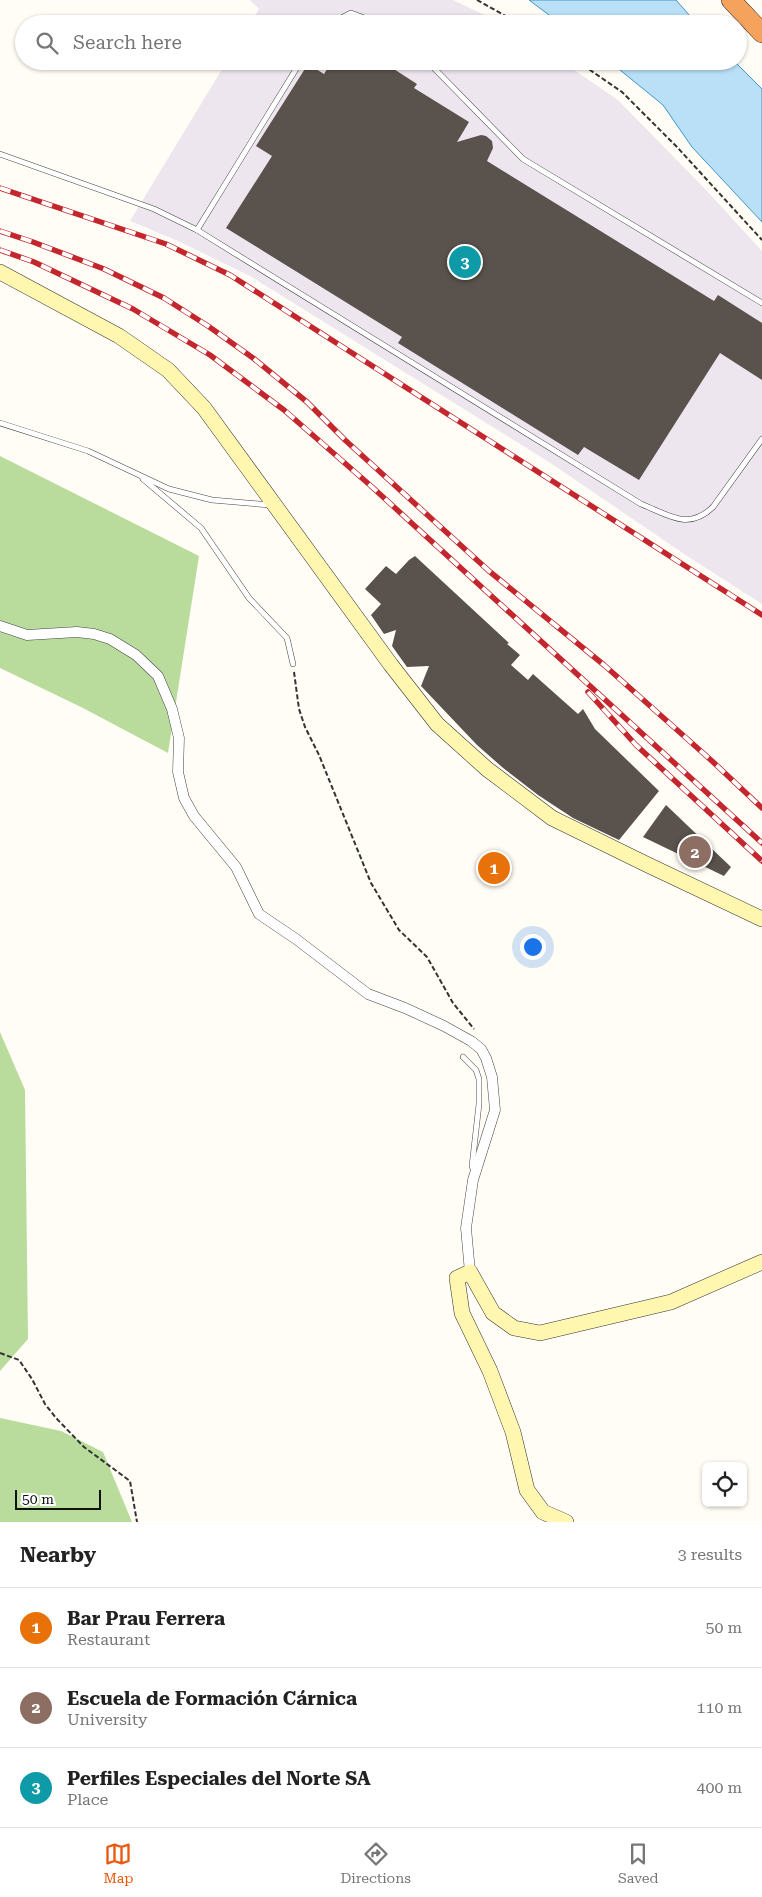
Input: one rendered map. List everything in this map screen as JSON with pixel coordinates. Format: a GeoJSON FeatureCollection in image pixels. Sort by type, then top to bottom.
{"type":"FeatureCollection","features":[{"type":"Feature","properties":{"kind":"highway"},"geometry":{"type":"LineString","coordinates":[[731,0],[745,15]]}},
{"type":"Feature","properties":{"kind":"highway"},"geometry":{"type":"LineString","coordinates":[[747,17],[762,33]]}},
{"type":"Feature","properties":{"kind":"street"},"geometry":{"type":"LineString","coordinates":[[0,272],[119,336],[168,370],[204,408],[391,665],[437,724],[487,769],[552,818],[762,919]]}},
{"type":"Feature","properties":{"kind":"street"},"geometry":{"type":"LineString","coordinates":[[0,626],[27,635],[77,632],[94,634],[110,640],[136,655],[158,676],[172,709],[179,738],[178,772],[184,798],[194,816],[236,867],[259,914],[296,939],[368,994],[444,1026],[482,1049],[492,1077],[495,1110],[475,1175],[466,1228],[470,1272],[493,1313],[514,1328],[540,1334],[671,1302],[762,1262]]}},
{"type":"Feature","properties":{"kind":"street"},"geometry":{"type":"LineString","coordinates":[[470,1272],[457,1278],[462,1313],[490,1371],[510,1423],[527,1490],[543,1512],[566,1522]]}},
{"type":"Feature","properties":{"kind":"lane"},"geometry":{"type":"LineString","coordinates":[[197,230],[295,70]]}},
{"type":"Feature","properties":{"kind":"lane"},"geometry":{"type":"LineString","coordinates":[[436,70],[523,159],[762,303]]}},
{"type":"Feature","properties":{"kind":"lane"},"geometry":{"type":"LineString","coordinates":[[0,154],[154,209],[197,230],[641,504],[687,521],[703,516],[762,439]]}},
{"type":"Feature","properties":{"kind":"lane"},"geometry":{"type":"LineString","coordinates":[[0,423],[88,451],[169,489],[192,496],[219,501],[276,505]]}},
{"type":"Feature","properties":{"kind":"lane"},"geometry":{"type":"LineString","coordinates":[[137,474],[201,528],[249,598],[287,638],[293,664]]}},
{"type":"Feature","properties":{"kind":"lane"},"geometry":{"type":"LineString","coordinates":[[463,1057],[476,1070],[479,1079],[480,1104],[472,1166],[475,1175]]}},
{"type":"Feature","properties":{"kind":"path"},"geometry":{"type":"LineString","coordinates":[[477,0],[504,15]]}},
{"type":"Feature","properties":{"kind":"path"},"geometry":{"type":"LineString","coordinates":[[590,70],[622,92],[677,147],[762,240]]}},
{"type":"Feature","properties":{"kind":"path"},"geometry":{"type":"LineString","coordinates":[[293,664],[299,709],[305,727],[371,883],[399,930],[427,957],[453,1003],[476,1032]]}},
{"type":"Feature","properties":{"kind":"path"},"geometry":{"type":"LineString","coordinates":[[0,1353],[19,1360],[32,1379],[45,1404],[56,1418],[84,1447],[130,1481],[137,1522]]}},
{"type":"Feature","properties":{"kind":"shaded area"},"geometry":{"type":"Polygon","coordinates":[[[250,0],[453,0],[484,15],[255,15],[259,9],[250,0]]]}},
{"type":"Feature","properties":{"kind":"shaded area"},"geometry":{"type":"Polygon","coordinates":[[[222,70],[574,70],[618,100],[707,191],[762,251],[762,604],[684,554],[552,464],[250,276],[178,241],[130,221],[222,70]]]}},
{"type":"Feature","properties":{"kind":"green space"},"geometry":{"type":"Polygon","coordinates":[[[0,456],[199,556],[168,753],[81,707],[0,668],[0,456]]]}},
{"type":"Feature","properties":{"kind":"green space"},"geometry":{"type":"Polygon","coordinates":[[[0,1032],[25,1090],[28,1339],[0,1371],[0,1032]]]}},
{"type":"Feature","properties":{"kind":"green space"},"geometry":{"type":"Polygon","coordinates":[[[0,1418],[61,1431],[103,1452],[132,1522],[0,1522],[0,1418]]]}},
{"type":"Feature","properties":{"kind":"water"},"geometry":{"type":"Polygon","coordinates":[[[529,0],[676,0],[689,15],[549,15],[529,0]]]}},
{"type":"Feature","properties":{"kind":"water"},"geometry":{"type":"Polygon","coordinates":[[[620,70],[743,70],[762,89],[762,222],[692,147],[663,105],[620,70]]]}},
{"type":"Feature","properties":{"kind":"building"},"geometry":{"type":"Polygon","coordinates":[[[304,70],[318,70],[324,74],[326,70],[395,70],[417,84],[414,88],[469,122],[457,142],[481,135],[486,136],[492,141],[493,148],[487,161],[714,301],[718,295],[762,323],[762,380],[720,353],[639,480],[584,447],[578,455],[398,343],[402,337],[226,228],[272,156],[256,146],[304,70]]]}},
{"type":"Feature","properties":{"kind":"building"},"geometry":{"type":"Polygon","coordinates":[[[415,556],[520,655],[511,665],[528,680],[533,674],[578,714],[583,709],[595,729],[659,791],[619,840],[573,818],[538,795],[502,767],[477,745],[421,686],[429,666],[407,667],[392,646],[396,630],[384,634],[371,615],[381,604],[365,589],[386,566],[396,574],[415,556]]]}},
{"type":"Feature","properties":{"kind":"building"},"geometry":{"type":"Polygon","coordinates":[[[666,805],[731,867],[724,876],[643,837],[666,805]]]}},
{"type":"Feature","properties":{"kind":"railway"},"geometry":{"type":"LineString","coordinates":[[0,188],[166,244],[230,275],[762,615]]}},
{"type":"Feature","properties":{"kind":"railway"},"geometry":{"type":"LineString","coordinates":[[0,231],[104,269],[164,298],[253,358],[307,402],[345,440],[489,571],[604,665],[762,808]]}},
{"type":"Feature","properties":{"kind":"railway"},"geometry":{"type":"LineString","coordinates":[[0,250],[34,262],[133,309],[210,355],[284,410],[371,486],[762,843]]}},
{"type":"Feature","properties":{"kind":"railway"},"geometry":{"type":"LineString","coordinates":[[588,692],[636,745],[762,861]]}},
{"type":"Feature","properties":{"kind":"place","name":"Perfiles Especiales del Norte SA"},"geometry":{"type":"Point","coordinates":[465,262]}},
{"type":"Feature","properties":{"kind":"place","name":"Escuela de Formación Cárnica"},"geometry":{"type":"Point","coordinates":[695,852]}},
{"type":"Feature","properties":{"kind":"place","name":"Bar Prau Ferrera"},"geometry":{"type":"Point","coordinates":[494,868]}}]}
